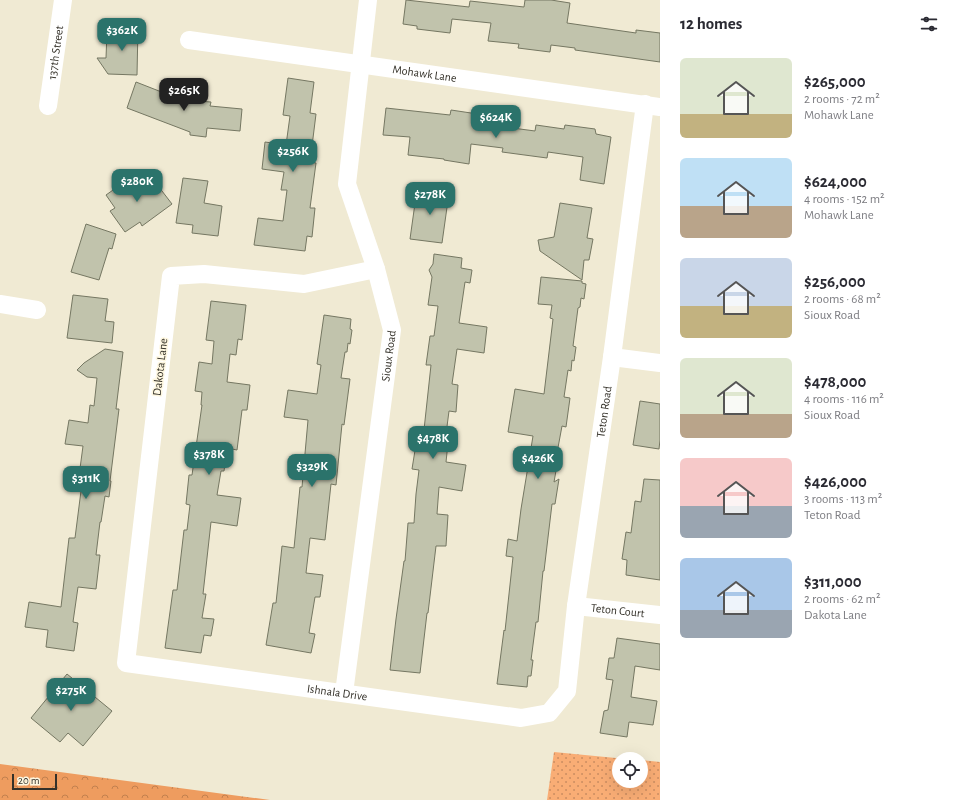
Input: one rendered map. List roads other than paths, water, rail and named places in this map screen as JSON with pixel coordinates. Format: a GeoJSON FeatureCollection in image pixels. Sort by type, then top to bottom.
{"type":"FeatureCollection","features":[{"type":"Feature","properties":{"kind":"street","name":"137th Street"},"geometry":{"type":"LineString","coordinates":[[48,106],[63,0]]}},
{"type":"Feature","properties":{"kind":"street","name":"Sioux Road"},"geometry":{"type":"LineString","coordinates":[[344,693],[392,330],[376,269],[347,184],[368,0]]}},
{"type":"Feature","properties":{"kind":"street","name":"Mohawk Lane"},"geometry":{"type":"LineString","coordinates":[[189,40],[653,106]]}},
{"type":"Feature","properties":{"kind":"street","name":"Teton Road"},"geometry":{"type":"LineString","coordinates":[[549,713],[568,691],[576,606],[612,357],[653,106]]}},
{"type":"Feature","properties":{"kind":"street","name":"Dakota Lane"},"geometry":{"type":"LineString","coordinates":[[126,663],[171,276],[204,274],[304,284],[376,269]]}},
{"type":"Feature","properties":{"kind":"street"},"geometry":{"type":"LineString","coordinates":[[0,304],[37,310]]}},
{"type":"Feature","properties":{"kind":"street"},"geometry":{"type":"LineString","coordinates":[[612,357],[660,363]]}},
{"type":"Feature","properties":{"kind":"street","name":"Teton Court"},"geometry":{"type":"LineString","coordinates":[[576,606],[660,615]]}},
{"type":"Feature","properties":{"kind":"street","name":"Ishnala Drive"},"geometry":{"type":"LineString","coordinates":[[126,663],[521,718],[549,713]]}}]}
